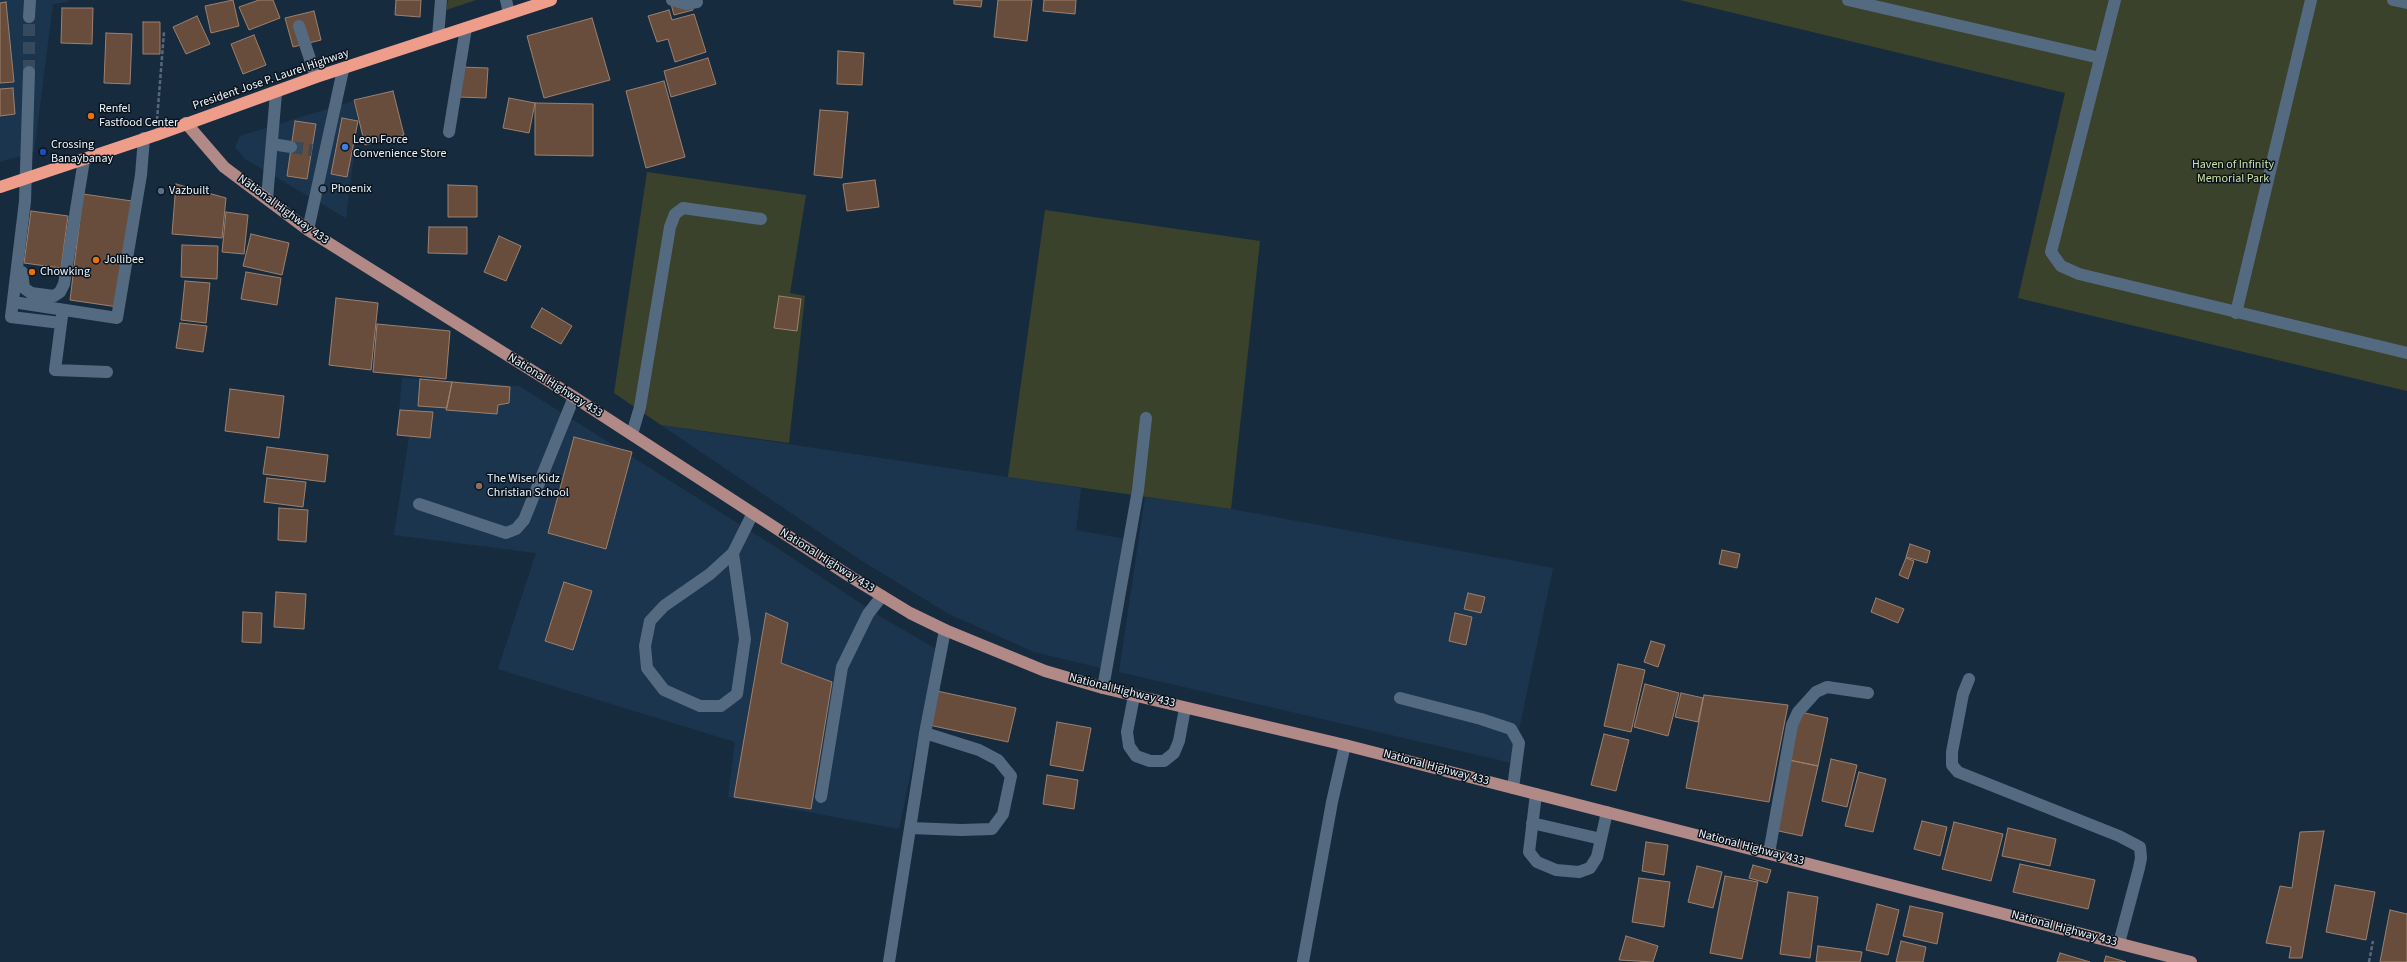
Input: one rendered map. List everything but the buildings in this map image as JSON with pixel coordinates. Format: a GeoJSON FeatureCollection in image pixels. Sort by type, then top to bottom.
{"type":"FeatureCollection","features":[{"type":"Feature","properties":{"kind":"highway","name":"President Jose P. Laurel Highway"},"geometry":{"type":"LineString","coordinates":[[0,187],[84,160],[276,93],[316,77],[343,70],[438,36],[550,0]]}},
{"type":"Feature","properties":{"kind":"main road","name":"National Highway 433"},"geometry":{"type":"LineString","coordinates":[[186,124],[224,166],[308,230],[574,397],[882,596],[946,630],[1045,671],[1103,688],[1345,744],[2191,962]]}},
{"type":"Feature","properties":{"kind":"street"},"geometry":{"type":"LineString","coordinates":[[29,17],[30,0]]}},
{"type":"Feature","properties":{"kind":"street"},"geometry":{"type":"LineString","coordinates":[[438,36],[441,0]]}},
{"type":"Feature","properties":{"kind":"street"},"geometry":{"type":"LineString","coordinates":[[506,0],[509,13]]}},
{"type":"Feature","properties":{"kind":"street"},"geometry":{"type":"LineString","coordinates":[[672,0],[686,4],[697,2]]}},
{"type":"Feature","properties":{"kind":"street"},"geometry":{"type":"LineString","coordinates":[[1848,0],[2100,58]]}},
{"type":"Feature","properties":{"kind":"street"},"geometry":{"type":"LineString","coordinates":[[2115,0],[2050,252],[2061,266],[2080,274],[2236,313],[2407,353]]}},
{"type":"Feature","properties":{"kind":"street"},"geometry":{"type":"LineString","coordinates":[[2236,313],[2311,0]]}},
{"type":"Feature","properties":{"kind":"street"},"geometry":{"type":"LineString","coordinates":[[2393,0],[2407,4]]}},
{"type":"Feature","properties":{"kind":"street"},"geometry":{"type":"LineString","coordinates":[[299,26],[316,77]]}},
{"type":"Feature","properties":{"kind":"street"},"geometry":{"type":"LineString","coordinates":[[449,132],[466,28]]}},
{"type":"Feature","properties":{"kind":"street"},"geometry":{"type":"LineString","coordinates":[[308,230],[318,151],[343,70]]}},
{"type":"Feature","properties":{"kind":"street"},"geometry":{"type":"LineString","coordinates":[[29,72],[26,179],[11,317],[61,323]]}},
{"type":"Feature","properties":{"kind":"street"},"geometry":{"type":"LineString","coordinates":[[267,199],[276,93]]}},
{"type":"Feature","properties":{"kind":"street"},"geometry":{"type":"LineString","coordinates":[[13,302],[117,318],[140,175],[150,136]]}},
{"type":"Feature","properties":{"kind":"street"},"geometry":{"type":"LineString","coordinates":[[272,144],[291,147]]}},
{"type":"Feature","properties":{"kind":"street"},"geometry":{"type":"LineString","coordinates":[[20,245],[24,288],[31,293],[54,296],[60,292],[64,284],[84,160]]}},
{"type":"Feature","properties":{"kind":"street"},"geometry":{"type":"LineString","coordinates":[[632,434],[640,407],[670,227],[675,214],[683,208],[761,219]]}},
{"type":"Feature","properties":{"kind":"street"},"geometry":{"type":"LineString","coordinates":[[63,309],[55,370],[107,372]]}},
{"type":"Feature","properties":{"kind":"street"},"geometry":{"type":"LineString","coordinates":[[419,504],[506,533],[516,529],[524,520],[574,397]]}},
{"type":"Feature","properties":{"kind":"street"},"geometry":{"type":"LineString","coordinates":[[1103,688],[1138,490],[1146,418]]}},
{"type":"Feature","properties":{"kind":"street"},"geometry":{"type":"LineString","coordinates":[[733,553],[745,640],[737,694],[721,706],[700,706],[664,690],[647,668],[645,646],[650,621],[664,606],[710,574],[733,553],[753,513]]}},
{"type":"Feature","properties":{"kind":"street"},"geometry":{"type":"LineString","coordinates":[[821,797],[842,667],[868,614],[882,596]]}},
{"type":"Feature","properties":{"kind":"street"},"geometry":{"type":"LineString","coordinates":[[890,962],[925,733],[946,630]]}},
{"type":"Feature","properties":{"kind":"street"},"geometry":{"type":"LineString","coordinates":[[1969,679],[1963,694],[1952,752],[1952,765],[1958,772],[2119,836],[2140,846],[2140,863],[2119,943]]}},
{"type":"Feature","properties":{"kind":"street"},"geometry":{"type":"LineString","coordinates":[[1769,853],[1792,725],[1798,712],[1816,692],[1827,686],[1868,693]]}},
{"type":"Feature","properties":{"kind":"street"},"geometry":{"type":"LineString","coordinates":[[1134,696],[1127,732],[1129,746],[1136,756],[1150,761],[1164,761],[1174,753],[1179,741],[1185,708]]}},
{"type":"Feature","properties":{"kind":"street"},"geometry":{"type":"LineString","coordinates":[[1400,698],[1481,719],[1511,730],[1519,744],[1513,788]]}},
{"type":"Feature","properties":{"kind":"street"},"geometry":{"type":"LineString","coordinates":[[911,828],[961,830],[992,829],[1003,814],[1011,776],[998,760],[979,750],[925,733]]}},
{"type":"Feature","properties":{"kind":"street"},"geometry":{"type":"LineString","coordinates":[[1303,962],[1332,802],[1345,744]]}},
{"type":"Feature","properties":{"kind":"street"},"geometry":{"type":"LineString","coordinates":[[1536,794],[1529,852],[1537,862],[1556,870],[1579,872],[1590,868],[1597,857],[1607,812]]}},
{"type":"Feature","properties":{"kind":"street"},"geometry":{"type":"LineString","coordinates":[[1532,823],[1601,839]]}},
{"type":"Feature","properties":{"kind":"path"},"geometry":{"type":"LineString","coordinates":[[150,136],[164,32]]}},
{"type":"Feature","properties":{"kind":"path"},"geometry":{"type":"LineString","coordinates":[[2369,962],[2373,941]]}},
{"type":"Feature","properties":{"kind":"shaded area"},"geometry":{"type":"Polygon","coordinates":[[[0,0],[68,0],[68,2],[53,4],[34,152],[0,162],[0,0]]]}},
{"type":"Feature","properties":{"kind":"shaded area","name":"Phoenix"},"geometry":{"type":"Polygon","coordinates":[[[353,101],[358,121],[346,218],[245,159],[235,147],[240,136],[353,101]]]}},
{"type":"Feature","properties":{"kind":"shaded area"},"geometry":{"type":"Polygon","coordinates":[[[402,378],[519,386],[774,546],[881,617],[936,649],[899,829],[728,797],[735,742],[498,669],[536,553],[394,535],[409,437],[397,435],[402,378]]]}},
{"type":"Feature","properties":{"kind":"shaded area"},"geometry":{"type":"Polygon","coordinates":[[[661,425],[1081,488],[1076,530],[1125,539],[1101,668],[1034,652],[949,614],[862,561],[661,425]]]}},
{"type":"Feature","properties":{"kind":"shaded area"},"geometry":{"type":"Polygon","coordinates":[[[1145,497],[1231,509],[1553,568],[1512,763],[1119,672],[1145,497]]]}},
{"type":"Feature","properties":{"kind":"green space"},"geometry":{"type":"Polygon","coordinates":[[[448,0],[476,0],[446,10],[448,0]]]}},
{"type":"Feature","properties":{"kind":"green space","name":"Haven of Infinity Memorial Park"},"geometry":{"type":"Polygon","coordinates":[[[1680,0],[2407,0],[2407,391],[2018,298],[2065,93],[1680,0]]]}},
{"type":"Feature","properties":{"kind":"green space"},"geometry":{"type":"Polygon","coordinates":[[[647,172],[806,195],[790,293],[805,296],[789,443],[661,425],[614,393],[647,172]]]}},
{"type":"Feature","properties":{"kind":"green space"},"geometry":{"type":"Polygon","coordinates":[[[1045,210],[1260,241],[1231,509],[1008,477],[1045,210]]]}},
{"type":"Feature","properties":{"kind":"tunnel"},"geometry":{"type":"LineString","coordinates":[[29,17],[29,72]]}},
{"type":"Feature","properties":{"kind":"tunnel"},"geometry":{"type":"LineString","coordinates":[[291,147],[312,150]]}},
{"type":"Feature","properties":{"kind":"place","name":"Renfel Fastfood Center"},"geometry":{"type":"Point","coordinates":[91,116]}},
{"type":"Feature","properties":{"kind":"place","name":"Leon Force Convenience Store"},"geometry":{"type":"Point","coordinates":[345,147]}},
{"type":"Feature","properties":{"kind":"place","name":"Crossing Banaybanay"},"geometry":{"type":"Point","coordinates":[43,152]}},
{"type":"Feature","properties":{"kind":"place","name":"Phoenix"},"geometry":{"type":"Point","coordinates":[323,189]}},
{"type":"Feature","properties":{"kind":"place","name":"Vazbuilt"},"geometry":{"type":"Point","coordinates":[161,191]}},
{"type":"Feature","properties":{"kind":"place","name":"Jollibee"},"geometry":{"type":"Point","coordinates":[96,260]}},
{"type":"Feature","properties":{"kind":"place","name":"Chowking"},"geometry":{"type":"Point","coordinates":[32,272]}},
{"type":"Feature","properties":{"kind":"place","name":"The Wiser Kidz Christian School"},"geometry":{"type":"Point","coordinates":[479,486]}}]}
